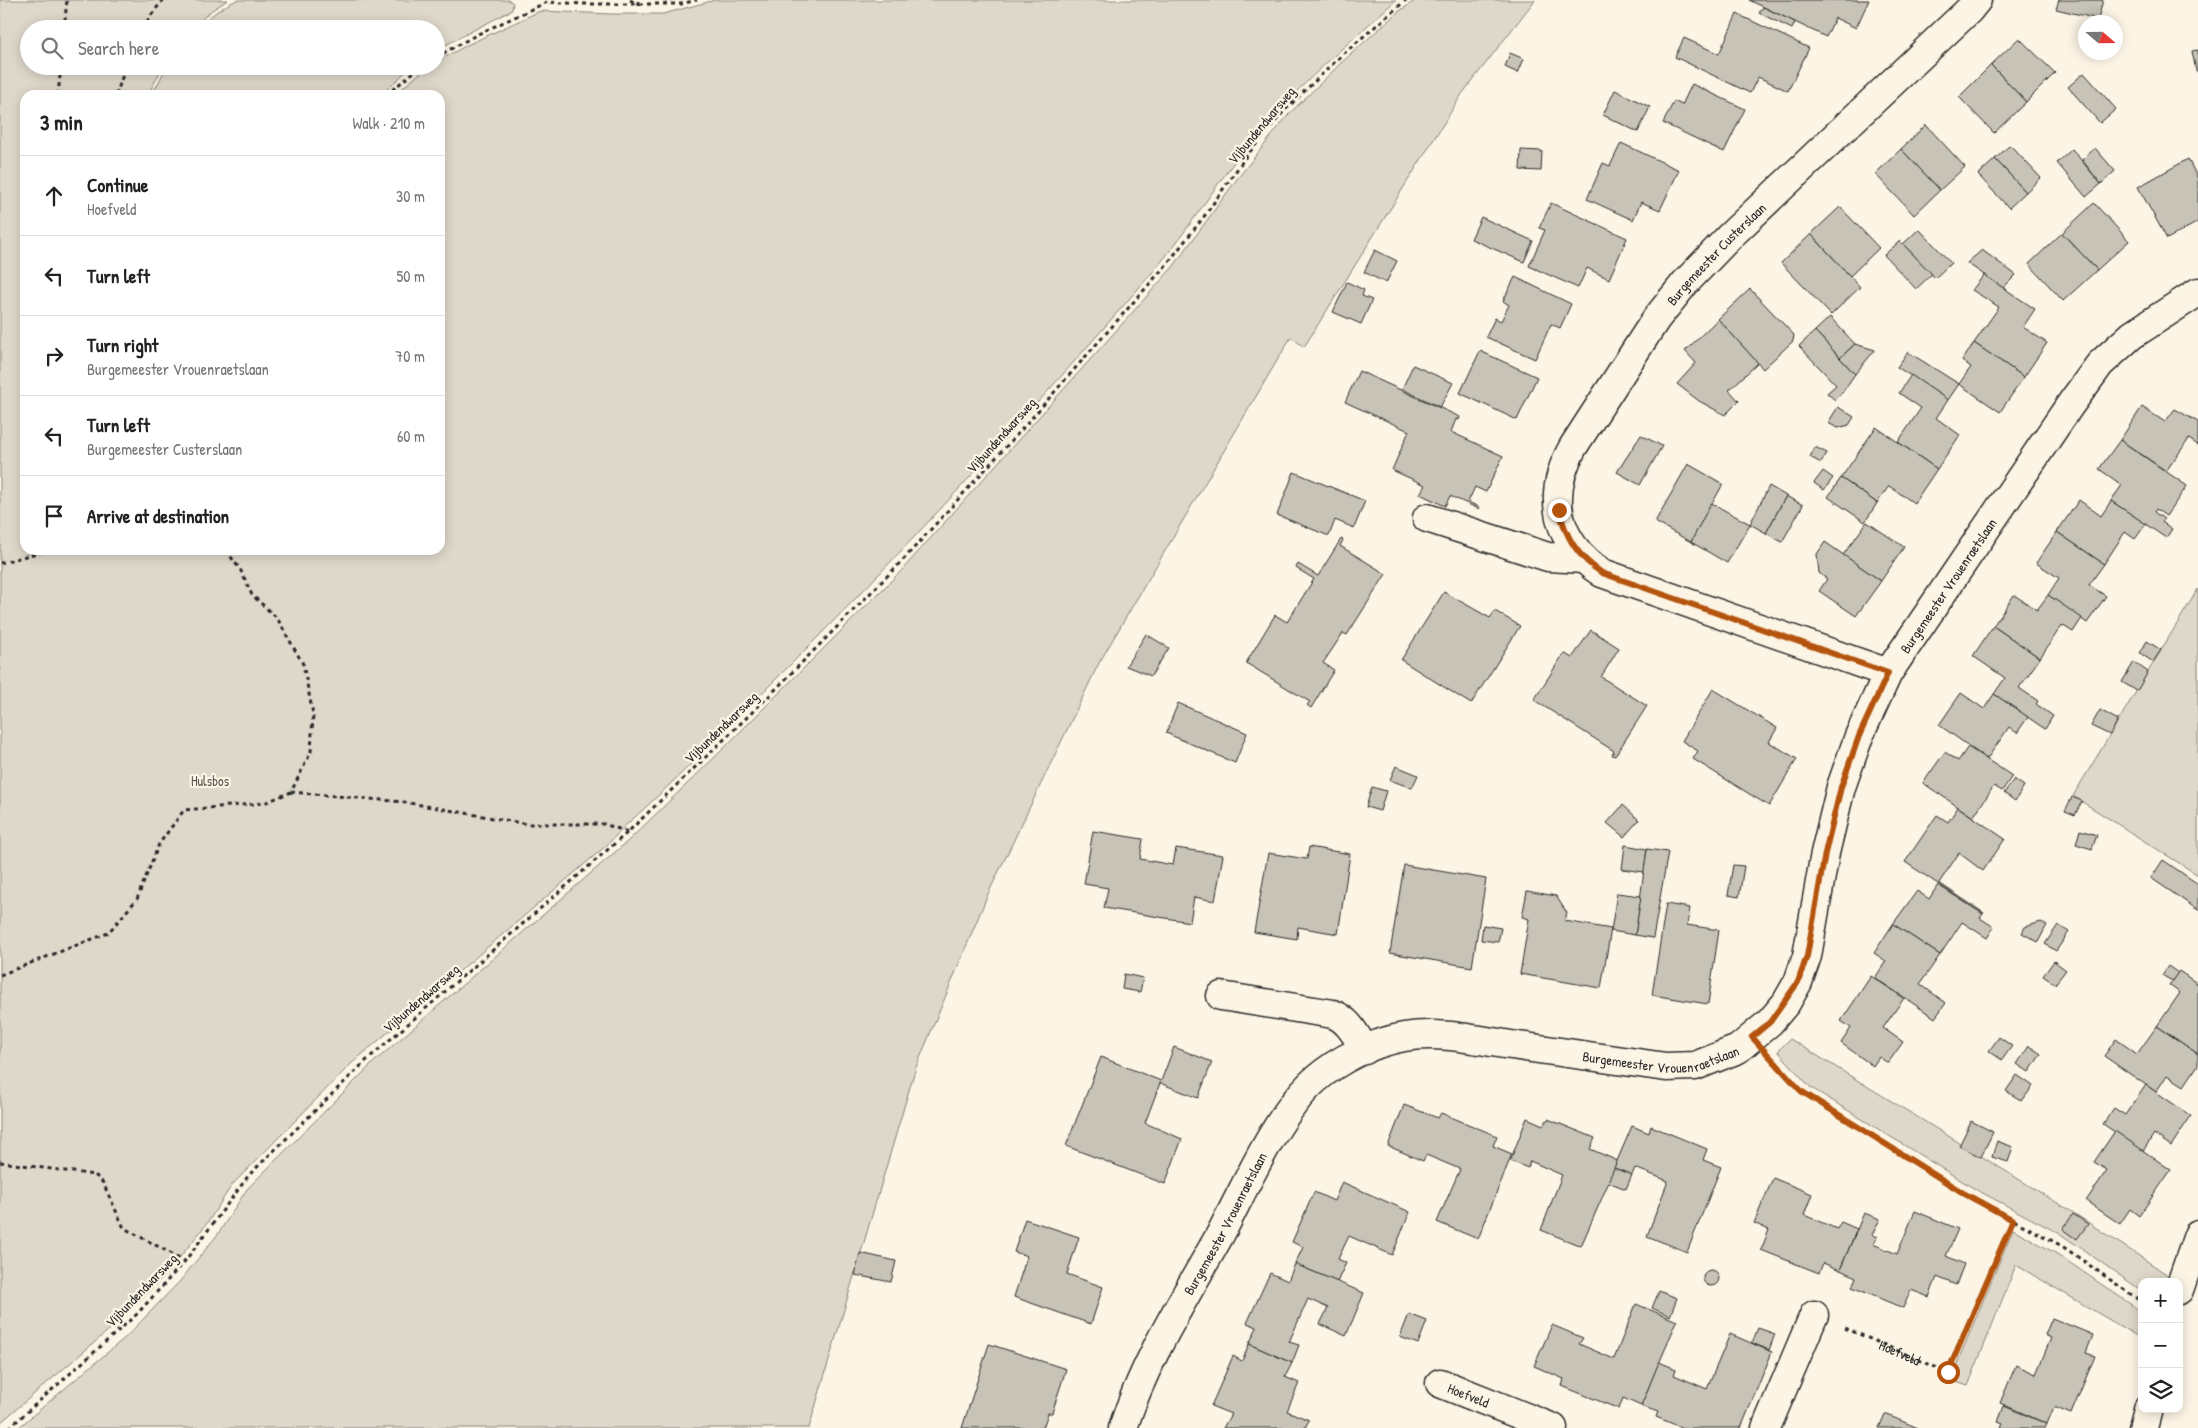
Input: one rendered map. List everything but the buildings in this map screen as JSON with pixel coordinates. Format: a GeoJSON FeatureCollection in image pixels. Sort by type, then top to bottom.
{"type":"FeatureCollection","features":[{"type":"Feature","properties":{"kind":"street","name":"Burgemeester Custerslaan"},"geometry":{"type":"LineString","coordinates":[[1888,673],[1602,573],[1584,559],[1572,545],[1563,527],[1557,489],[1563,465],[1623,368],[1656,319],[1686,282],[1730,236],[1969,10],[1977,0]]}},
{"type":"Feature","properties":{"kind":"street","name":"Burgemeester Vrouenraetslaan"},"geometry":{"type":"LineString","coordinates":[[1123,1428],[1131,1403],[1159,1348],[1261,1158],[1292,1106],[1315,1081],[1341,1061],[1365,1050],[1404,1038],[1445,1035],[1666,1067],[1695,1066],[1738,1049],[1770,1022],[1798,982],[1807,956],[1825,853],[1841,787],[1859,736],[1888,673],[2070,405],[2100,364],[2132,335],[2198,292]]}},
{"type":"Feature","properties":{"kind":"street"},"geometry":{"type":"LineString","coordinates":[[1427,518],[1548,557],[1584,559]]}},
{"type":"Feature","properties":{"kind":"street"},"geometry":{"type":"LineString","coordinates":[[1221,996],[1333,1014],[1341,1018],[1352,1028],[1365,1050]]}},
{"type":"Feature","properties":{"kind":"street"},"geometry":{"type":"LineString","coordinates":[[2183,1278],[2198,1235]]}},
{"type":"Feature","properties":{"kind":"street"},"geometry":{"type":"LineString","coordinates":[[1766,1428],[1814,1315]]}},
{"type":"Feature","properties":{"kind":"street","name":"Hoefveld"},"geometry":{"type":"LineString","coordinates":[[1440,1383],[1552,1428]]}},
{"type":"Feature","properties":{"kind":"street"},"geometry":{"type":"LineString","coordinates":[[2143,1428],[2147,1413]]}},
{"type":"Feature","properties":{"kind":"path"},"geometry":{"type":"LineString","coordinates":[[65,20],[67,0]]}},
{"type":"Feature","properties":{"kind":"path"},"geometry":{"type":"LineString","coordinates":[[148,20],[164,0]]}},
{"type":"Feature","properties":{"kind":"path"},"geometry":{"type":"LineString","coordinates":[[630,0],[638,2]]}},
{"type":"Feature","properties":{"kind":"path"},"geometry":{"type":"LineString","coordinates":[[445,52],[513,16],[547,2],[681,4],[697,0]]}},
{"type":"Feature","properties":{"kind":"path","name":"Vijbundendwarsweg"},"geometry":{"type":"LineString","coordinates":[[9,1428],[137,1314],[185,1261],[249,1174],[362,1064],[628,832],[768,697],[903,560],[1022,429],[1167,264],[1248,155],[1285,110],[1342,55],[1406,0]]}},
{"type":"Feature","properties":{"kind":"path"},"geometry":{"type":"LineString","coordinates":[[59,90],[60,75]]}},
{"type":"Feature","properties":{"kind":"path"},"geometry":{"type":"LineString","coordinates":[[118,90],[123,75]]}},
{"type":"Feature","properties":{"kind":"path"},"geometry":{"type":"LineString","coordinates":[[392,90],[410,75]]}},
{"type":"Feature","properties":{"kind":"path"},"geometry":{"type":"LineString","coordinates":[[0,563],[30,555]]}},
{"type":"Feature","properties":{"kind":"path"},"geometry":{"type":"LineString","coordinates":[[230,555],[241,571],[252,595],[277,618],[303,664],[313,714],[311,752],[291,792]]}},
{"type":"Feature","properties":{"kind":"path"},"geometry":{"type":"LineString","coordinates":[[0,975],[108,933],[137,899],[159,844],[184,810],[264,803],[291,792],[404,802],[527,824],[604,824],[628,832]]}},
{"type":"Feature","properties":{"kind":"path"},"geometry":{"type":"LineString","coordinates":[[1752,1037],[1801,1091],[1965,1194],[2062,1246],[2138,1299]]}},
{"type":"Feature","properties":{"kind":"path"},"geometry":{"type":"LineString","coordinates":[[0,1162],[95,1175],[103,1183],[124,1228],[185,1261]]}},
{"type":"Feature","properties":{"kind":"path","name":"Hoefveld"},"geometry":{"type":"LineString","coordinates":[[1814,1315],[1948,1372],[2013,1220]]}},
{"type":"Feature","properties":{"kind":"green space","name":"Hulsbos"},"geometry":{"type":"Polygon","coordinates":[[[0,0],[228,0],[201,20],[20,20],[20,75],[158,75],[151,90],[20,90],[20,555],[445,555],[445,90],[400,90],[418,75],[445,75],[445,57],[540,11],[663,14],[715,0],[1396,0],[1318,70],[1281,107],[1246,147],[1164,259],[1104,328],[960,488],[812,643],[607,845],[351,1064],[232,1185],[208,1222],[169,1271],[116,1324],[0,1423],[0,0]]]}},
{"type":"Feature","properties":{"kind":"green space"},"geometry":{"type":"Polygon","coordinates":[[[237,0],[509,0],[513,3],[512,10],[445,45],[445,20],[207,20],[237,0]]]}},
{"type":"Feature","properties":{"kind":"green space"},"geometry":{"type":"Polygon","coordinates":[[[1416,0],[1535,0],[1462,94],[1304,347],[1291,337],[1099,663],[988,894],[915,1070],[809,1428],[18,1428],[127,1336],[180,1281],[218,1234],[247,1189],[374,1062],[629,840],[902,570],[1173,267],[1237,179],[1289,114],[1341,63],[1398,12],[1416,0]]]}},
{"type":"Feature","properties":{"kind":"green space"},"geometry":{"type":"Polygon","coordinates":[[[162,75],[402,75],[386,90],[155,90],[162,75]]]}},
{"type":"Feature","properties":{"kind":"green space"},"geometry":{"type":"Polygon","coordinates":[[[2198,589],[2198,875],[2073,796],[2198,589]]]}},
{"type":"Feature","properties":{"kind":"green space"},"geometry":{"type":"Polygon","coordinates":[[[1790,1039],[2069,1210],[2169,1276],[2168,1278],[2138,1278],[2138,1288],[2062,1235],[1975,1189],[1810,1087],[1778,1051],[1790,1039]]]}},
{"type":"Feature","properties":{"kind":"green space"},"geometry":{"type":"Polygon","coordinates":[[[2013,1229],[2057,1254],[2138,1309],[2138,1337],[2016,1265],[1968,1386],[1950,1380],[2013,1229]]]}},
{"type":"Feature","properties":{"kind":"route"},"geometry":{"type":"LineString","coordinates":[[1559,510],[1563,527],[1572,545],[1584,559],[1602,573],[1888,673],[1859,736],[1841,787],[1825,853],[1807,956],[1798,982],[1786,1003],[1770,1022],[1752,1037],[1801,1091],[1965,1194],[2013,1220],[1948,1372]]}}]}
